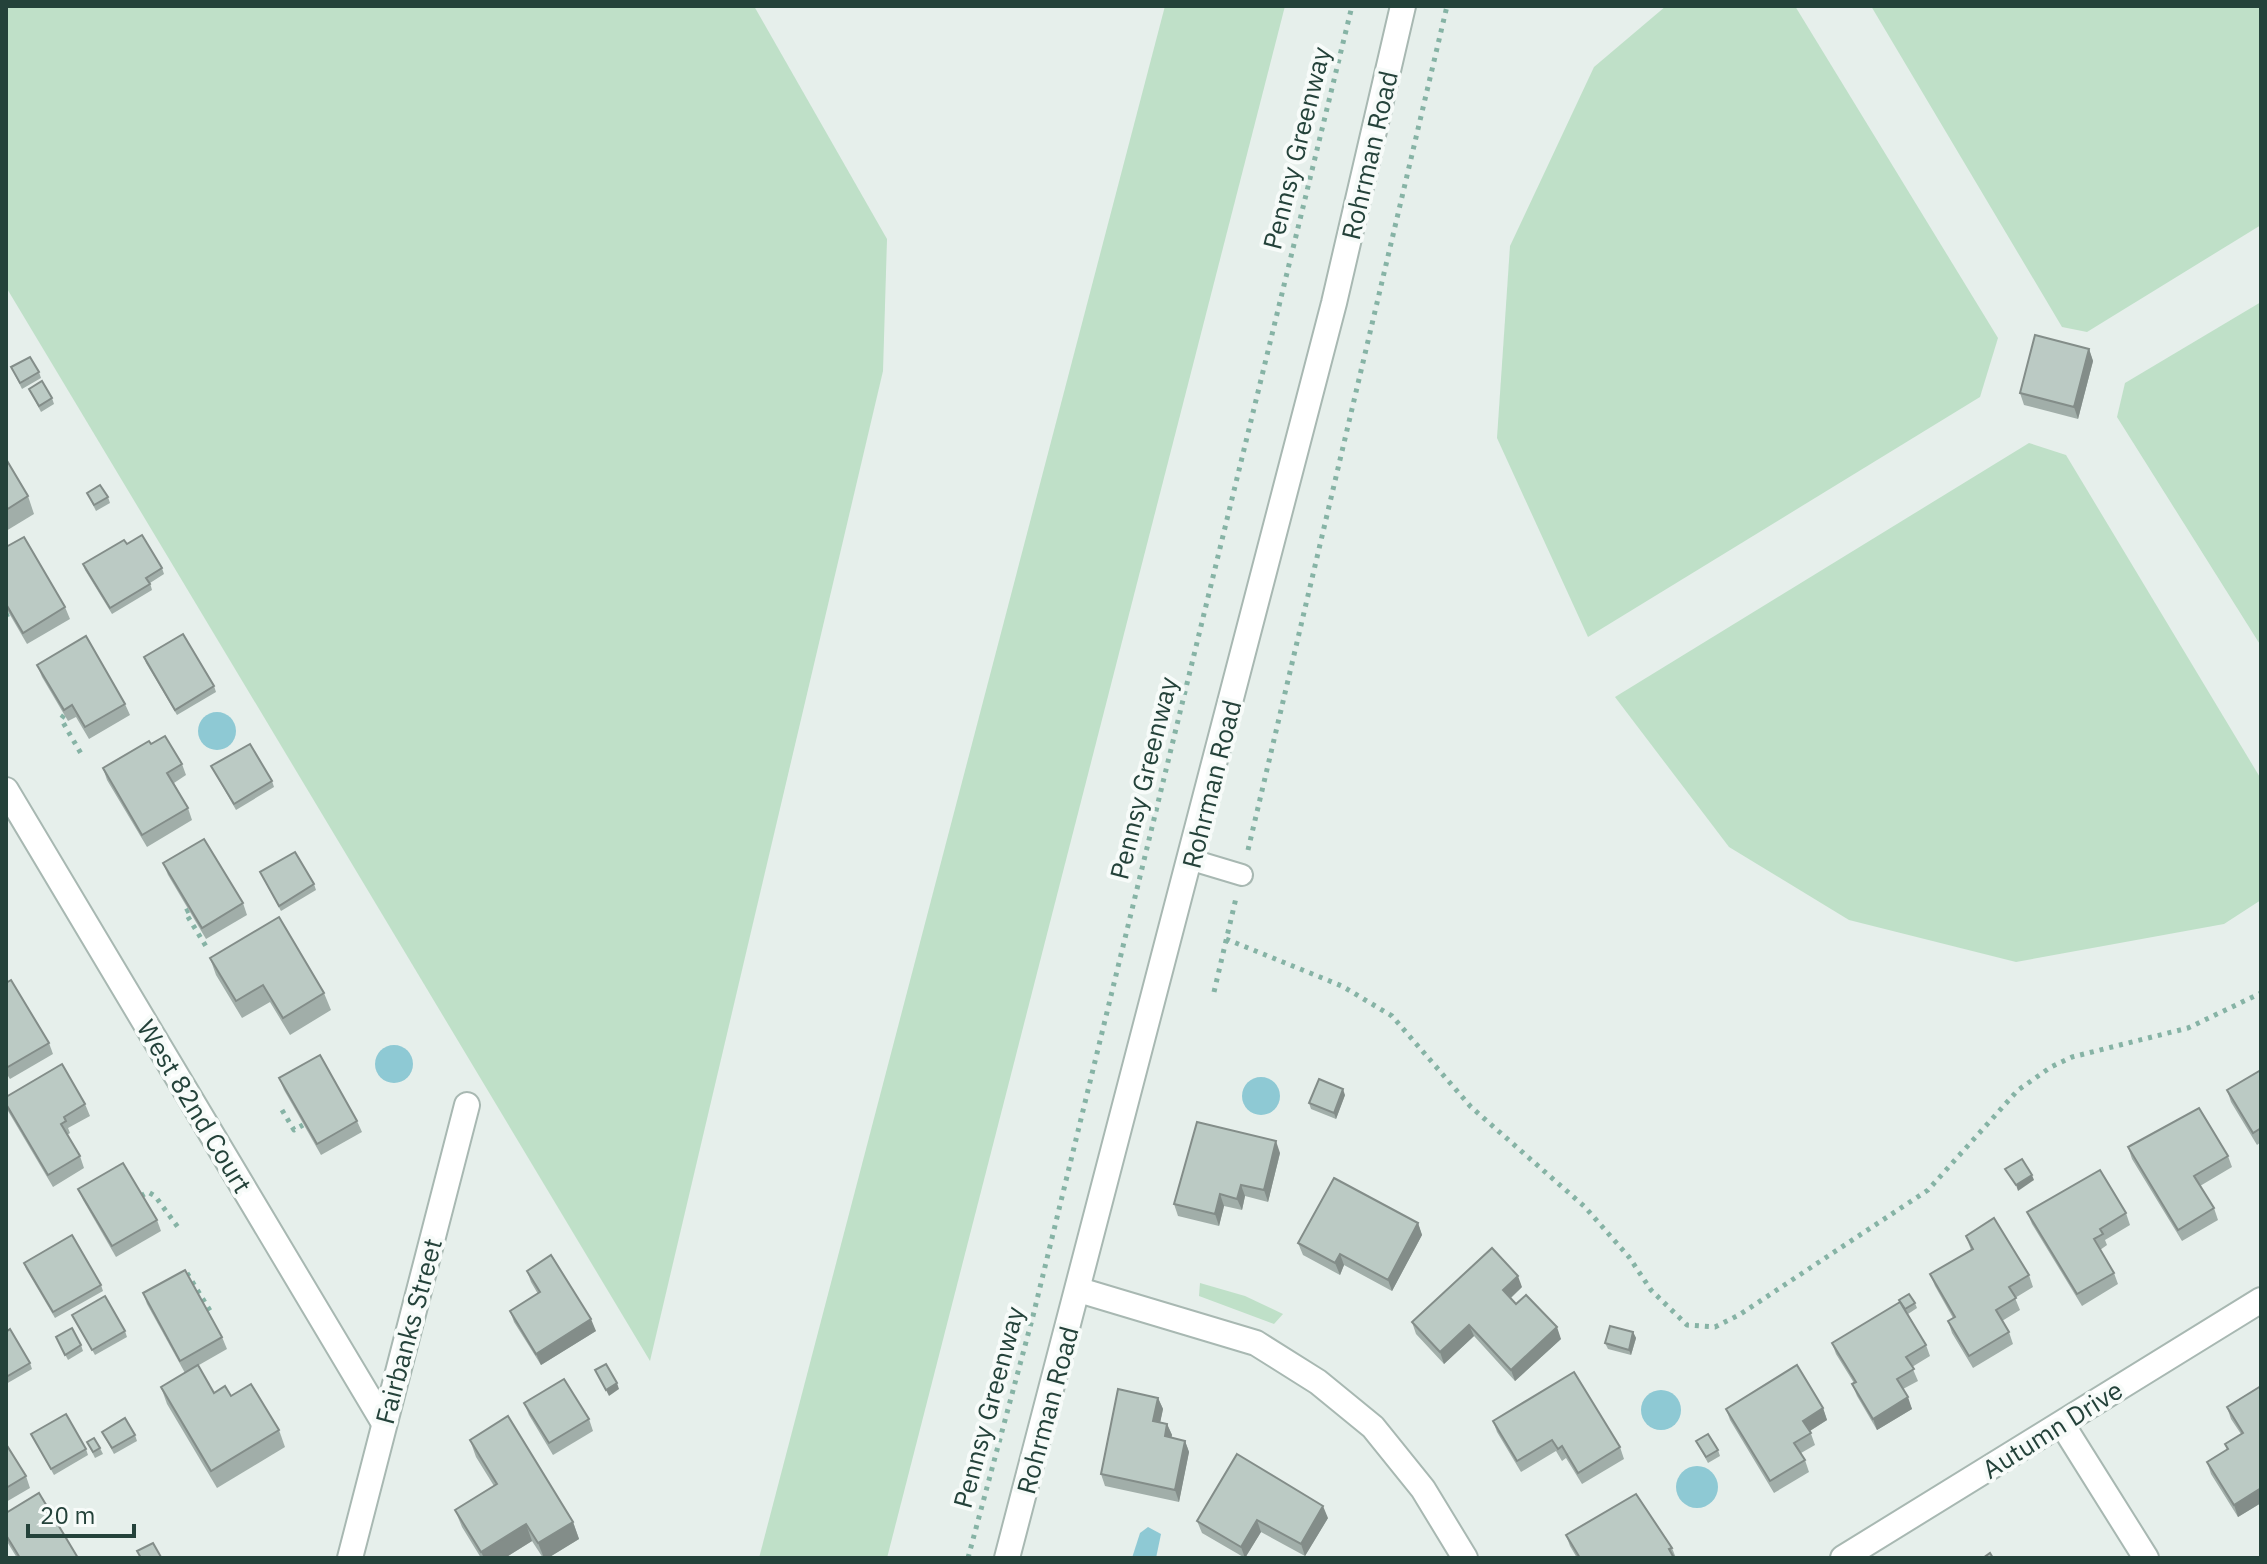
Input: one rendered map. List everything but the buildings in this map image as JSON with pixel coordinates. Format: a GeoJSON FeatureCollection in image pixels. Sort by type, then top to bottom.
{"type":"FeatureCollection","features":[{"type":"Feature","properties":{"kind":"street","name":"Rohrman Road"},"geometry":{"type":"LineString","coordinates":[[1007,1558],[1331,319],[1403,6]]}},
{"type":"Feature","properties":{"kind":"street","name":"West 82nd Court"},"geometry":{"type":"LineString","coordinates":[[6,790],[384,1423]]}},
{"type":"Feature","properties":{"kind":"street","name":"Fairbanks Street"},"geometry":{"type":"LineString","coordinates":[[350,1558],[467,1105]]}},
{"type":"Feature","properties":{"kind":"street"},"geometry":{"type":"LineString","coordinates":[[1079,1290],[1256,1343],[1318,1382],[1373,1427],[1423,1489],[1465,1558]]}},
{"type":"Feature","properties":{"kind":"street","name":"Autumn Drive"},"geometry":{"type":"LineString","coordinates":[[1843,1558],[2261,1300]]}},
{"type":"Feature","properties":{"kind":"street"},"geometry":{"type":"LineString","coordinates":[[2062,1424],[2146,1558]]}},
{"type":"Feature","properties":{"kind":"lane"},"geometry":{"type":"LineString","coordinates":[[1192,860],[1242,875]]}},
{"type":"Feature","properties":{"kind":"path","name":"Pennsy Greenway"},"geometry":{"type":"LineString","coordinates":[[968,1558],[1033,1316],[1352,6]]}},
{"type":"Feature","properties":{"kind":"path"},"geometry":{"type":"LineString","coordinates":[[1214,992],[1447,6]]}},
{"type":"Feature","properties":{"kind":"path"},"geometry":{"type":"LineString","coordinates":[[64,715],[61,719],[83,757]]}},
{"type":"Feature","properties":{"kind":"path"},"geometry":{"type":"LineString","coordinates":[[189,910],[185,912],[207,948]]}},
{"type":"Feature","properties":{"kind":"path"},"geometry":{"type":"LineString","coordinates":[[1226,939],[1342,986],[1392,1016],[1471,1107],[1585,1207],[1666,1307],[1687,1325],[1715,1327],[1765,1299],[1928,1190],[2018,1090],[2051,1067],[2072,1057],[2188,1028],[2261,993]]}},
{"type":"Feature","properties":{"kind":"path"},"geometry":{"type":"LineString","coordinates":[[282,1110],[294,1130],[303,1125]]}},
{"type":"Feature","properties":{"kind":"path"},"geometry":{"type":"LineString","coordinates":[[141,1196],[148,1192],[155,1196],[180,1230]]}},
{"type":"Feature","properties":{"kind":"path"},"geometry":{"type":"LineString","coordinates":[[187,1273],[212,1314],[208,1316]]}},
{"type":"Feature","properties":{"kind":"green space"},"geometry":{"type":"Polygon","coordinates":[[[6,6],[754,6],[887,239],[883,371],[650,1361],[6,287],[6,6]]]}},
{"type":"Feature","properties":{"kind":"green space"},"geometry":{"type":"Polygon","coordinates":[[[1165,6],[1285,6],[887,1558],[759,1558],[1165,6]]]}},
{"type":"Feature","properties":{"kind":"green space"},"geometry":{"type":"Polygon","coordinates":[[[1666,6],[1795,6],[1998,338],[1980,397],[1588,637],[1497,438],[1510,246],[1594,67],[1666,6]]]}},
{"type":"Feature","properties":{"kind":"green space"},"geometry":{"type":"Polygon","coordinates":[[[1871,6],[2261,6],[2261,225],[2087,332],[2062,327],[1871,6]]]}},
{"type":"Feature","properties":{"kind":"green space"},"geometry":{"type":"Polygon","coordinates":[[[2261,302],[2261,646],[2117,417],[2125,383],[2261,302]]]}},
{"type":"Feature","properties":{"kind":"green space"},"geometry":{"type":"Polygon","coordinates":[[[2029,443],[2066,455],[2261,779],[2261,900],[2224,924],[2016,962],[1849,920],[1729,847],[1615,697],[2029,443]]]}},
{"type":"Feature","properties":{"kind":"green space"},"geometry":{"type":"Polygon","coordinates":[[[1200,1283],[1245,1296],[1283,1314],[1274,1324],[1199,1296],[1200,1283]]]}},
{"type":"Feature","properties":{"kind":"water"},"geometry":{"type":"Polygon","coordinates":[[[217,712],[231,717],[236,731],[231,745],[217,750],[203,745],[198,731],[203,717],[217,712]]]}},
{"type":"Feature","properties":{"kind":"water"},"geometry":{"type":"Polygon","coordinates":[[[394,1045],[408,1050],[413,1064],[408,1078],[394,1083],[380,1078],[375,1064],[380,1050],[394,1045]]]}},
{"type":"Feature","properties":{"kind":"water"},"geometry":{"type":"Polygon","coordinates":[[[1261,1077],[1274,1083],[1280,1096],[1274,1109],[1261,1115],[1248,1109],[1242,1096],[1248,1083],[1261,1077]]]}},
{"type":"Feature","properties":{"kind":"water"},"geometry":{"type":"Polygon","coordinates":[[[1661,1390],[1675,1396],[1681,1410],[1675,1424],[1661,1430],[1647,1424],[1641,1410],[1647,1396],[1661,1390]]]}},
{"type":"Feature","properties":{"kind":"water"},"geometry":{"type":"Polygon","coordinates":[[[1697,1466],[1712,1472],[1718,1487],[1712,1502],[1697,1508],[1682,1502],[1676,1487],[1682,1472],[1697,1466]]]}},
{"type":"Feature","properties":{"kind":"water"},"geometry":{"type":"Polygon","coordinates":[[[1148,1527],[1161,1534],[1156,1558],[1132,1558],[1140,1533],[1148,1527]]]}}]}
